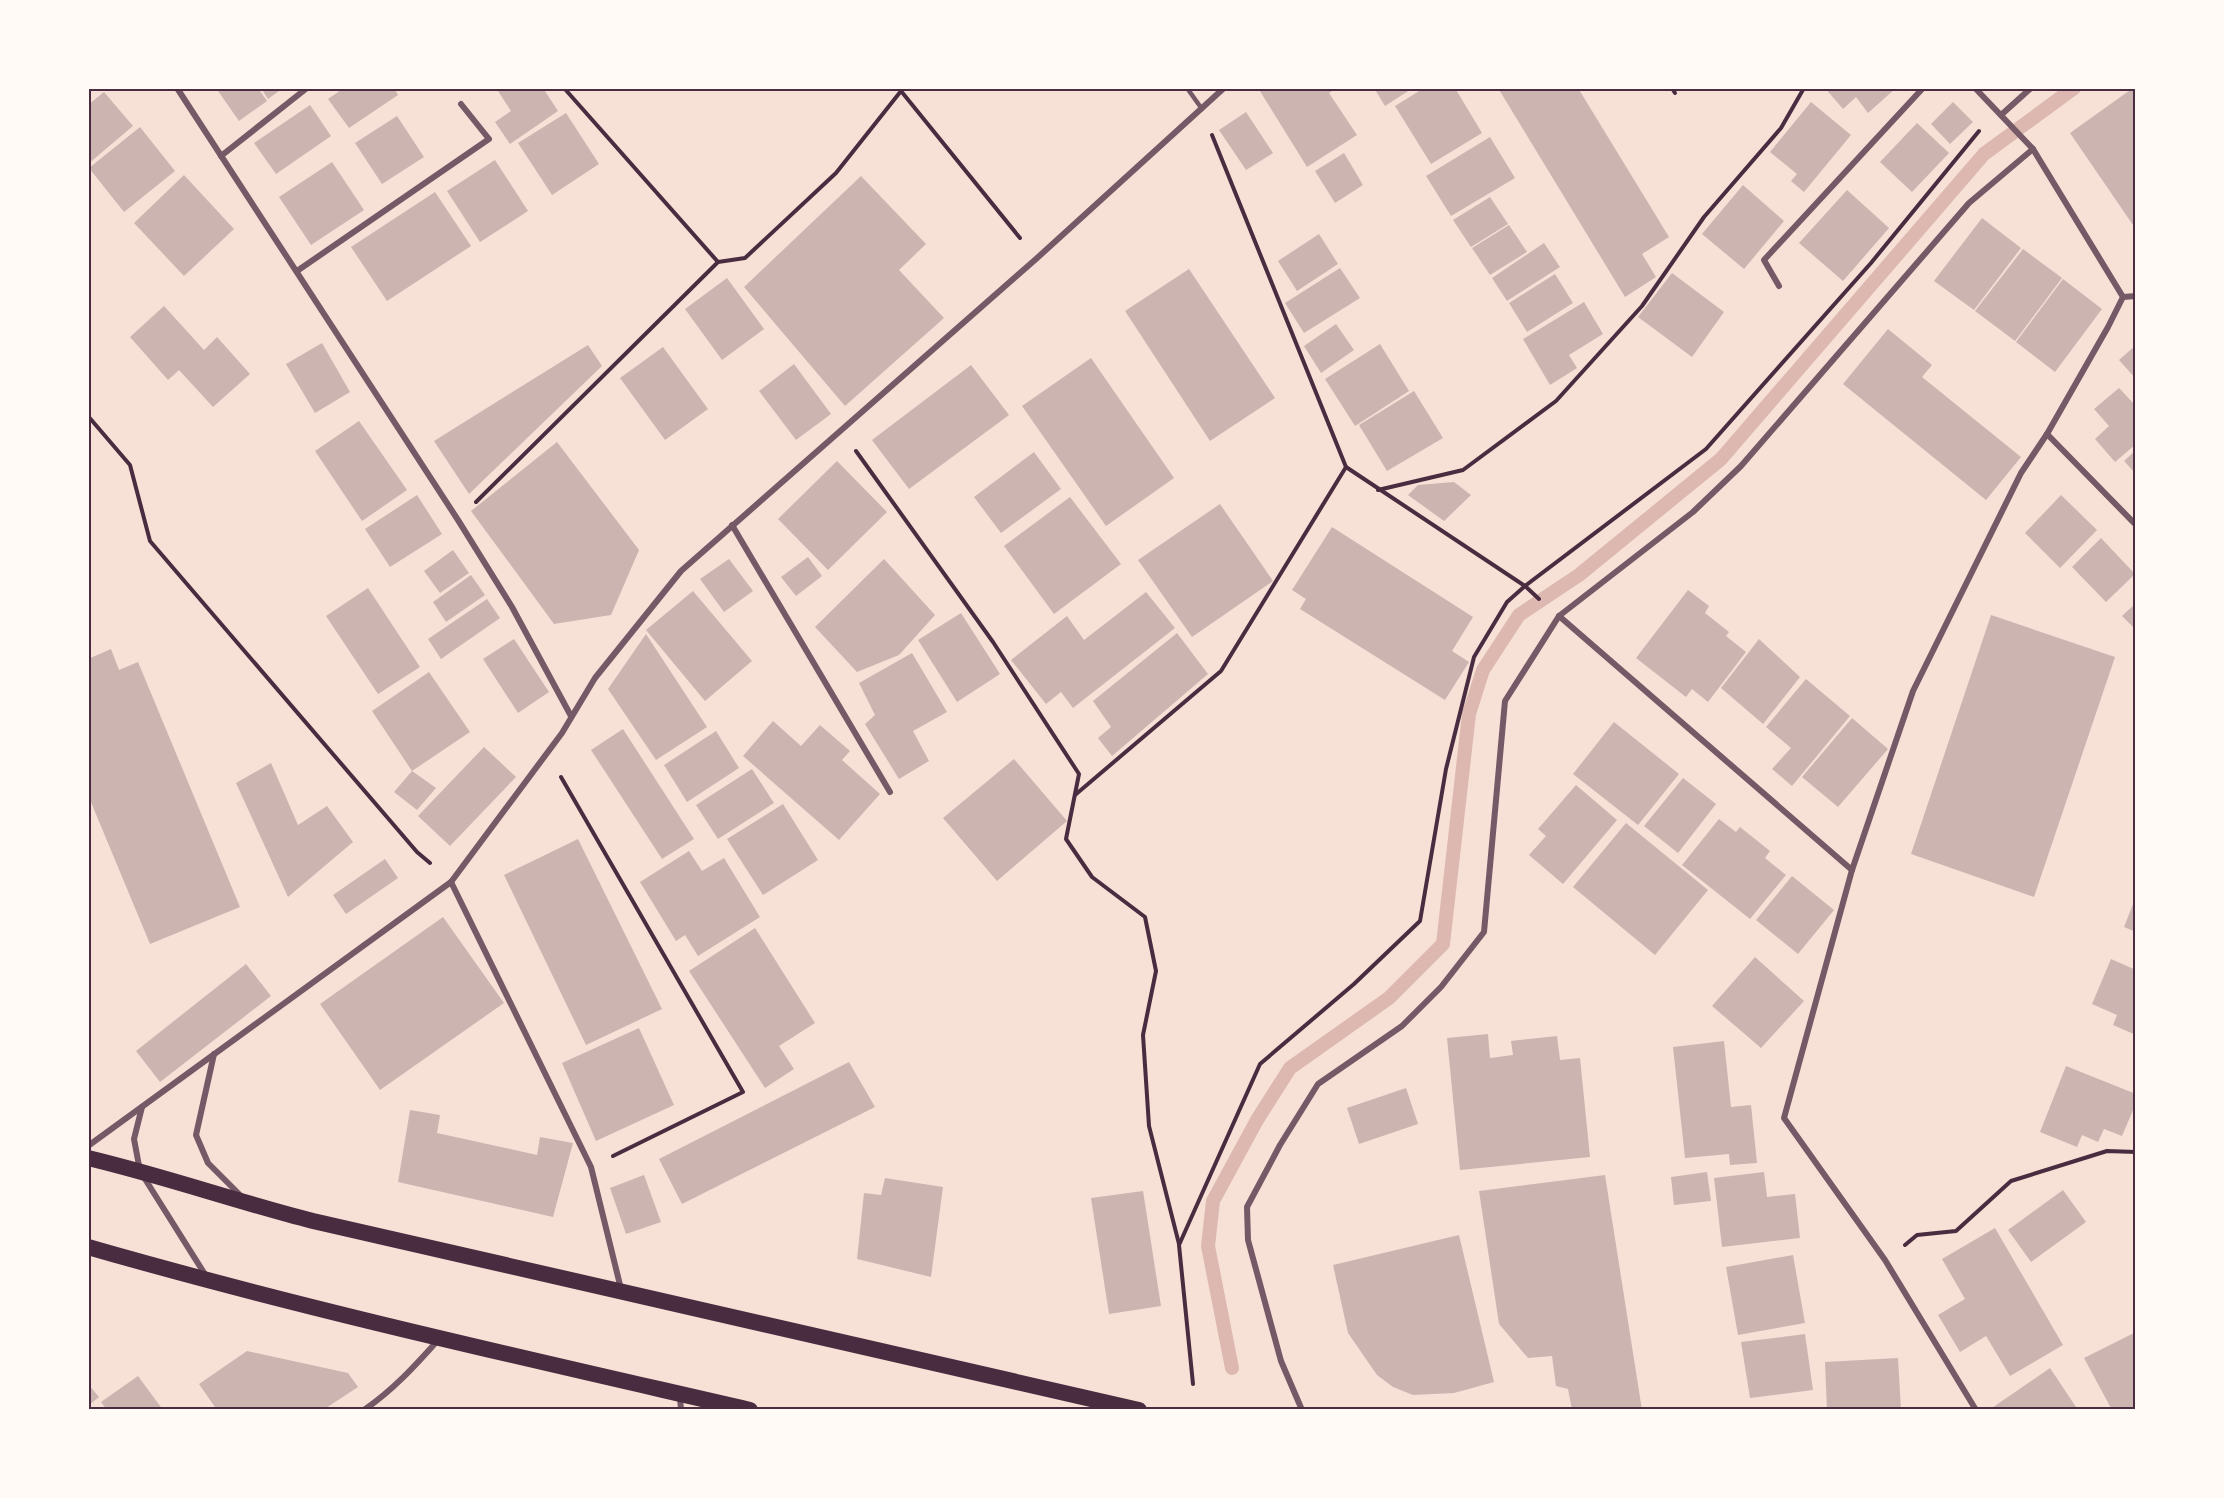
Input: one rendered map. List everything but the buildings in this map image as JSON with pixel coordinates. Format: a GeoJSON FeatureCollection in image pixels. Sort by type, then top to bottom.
{"type":"FeatureCollection","features":[{"type":"Feature","properties":{"kind":"highway"},"geometry":{"type":"LineString","coordinates":[[88,1158],[141,1171],[249,1204],[1139,1410]]}},
{"type":"Feature","properties":{"kind":"highway"},"geometry":{"type":"LineString","coordinates":[[88,1247],[209,1282],[680,1402],[750,1410]]}},
{"type":"Feature","properties":{"kind":"street"},"geometry":{"type":"LineString","coordinates":[[177,88],[458,519],[512,607],[571,716]]}},
{"type":"Feature","properties":{"kind":"street"},"geometry":{"type":"LineString","coordinates":[[221,156],[307,88]]}},
{"type":"Feature","properties":{"kind":"street"},"geometry":{"type":"LineString","coordinates":[[88,1146],[451,882],[547,753],[595,678],[681,570],[1036,259],[1224,88]]}},
{"type":"Feature","properties":{"kind":"street"},"geometry":{"type":"LineString","coordinates":[[1779,286],[1764,260],[1923,88]]}},
{"type":"Feature","properties":{"kind":"street"},"geometry":{"type":"LineString","coordinates":[[1975,88],[2032,149],[2123,297]]}},
{"type":"Feature","properties":{"kind":"street"},"geometry":{"type":"LineString","coordinates":[[1998,112],[2031,88]]}},
{"type":"Feature","properties":{"kind":"street"},"geometry":{"type":"LineString","coordinates":[[297,271],[489,139],[461,104]]}},
{"type":"Feature","properties":{"kind":"street"},"geometry":{"type":"LineString","coordinates":[[1302,1410],[1281,1361],[1248,1239],[1247,1207],[1280,1145],[1318,1084],[1402,1026],[1441,987],[1484,932],[1505,701],[1559,616],[1693,512],[1741,466],[1969,203],[2032,149]]}},
{"type":"Feature","properties":{"kind":"street"},"geometry":{"type":"LineString","coordinates":[[2123,297],[2136,296]]}},
{"type":"Feature","properties":{"kind":"street"},"geometry":{"type":"LineString","coordinates":[[1976,1410],[1885,1260],[1784,1118],[1852,870],[1913,691],[2021,473],[2047,434],[2123,297]]}},
{"type":"Feature","properties":{"kind":"street"},"geometry":{"type":"LineString","coordinates":[[2047,434],[2136,525]]}},
{"type":"Feature","properties":{"kind":"street"},"geometry":{"type":"LineString","coordinates":[[732,525],[891,792]]}},
{"type":"Feature","properties":{"kind":"street"},"geometry":{"type":"LineString","coordinates":[[1559,616],[1852,870]]}},
{"type":"Feature","properties":{"kind":"street"},"geometry":{"type":"LineString","coordinates":[[451,882],[591,1167],[621,1291]]}},
{"type":"Feature","properties":{"kind":"street"},"geometry":{"type":"LineString","coordinates":[[214,1054],[196,1135],[208,1163],[249,1204]]}},
{"type":"Feature","properties":{"kind":"street"},"geometry":{"type":"LineString","coordinates":[[142,1107],[134,1139],[141,1171],[209,1282]]}},
{"type":"Feature","properties":{"kind":"street"},"geometry":{"type":"LineString","coordinates":[[364,1410],[400,1382],[439,1339]]}},
{"type":"Feature","properties":{"kind":"lane"},"geometry":{"type":"LineString","coordinates":[[1188,88],[1202,109]]}},
{"type":"Feature","properties":{"kind":"path"},"geometry":{"type":"LineString","coordinates":[[564,88],[718,262]]}},
{"type":"Feature","properties":{"kind":"path"},"geometry":{"type":"LineString","coordinates":[[1672,88],[1675,93]]}},
{"type":"Feature","properties":{"kind":"path"},"geometry":{"type":"LineString","coordinates":[[1378,490],[1463,470],[1556,400],[1642,306],[1704,217],[1781,128],[1804,88]]}},
{"type":"Feature","properties":{"kind":"path"},"geometry":{"type":"LineString","coordinates":[[458,519],[718,262],[745,258],[836,173],[901,91],[1036,259]]}},
{"type":"Feature","properties":{"kind":"path"},"geometry":{"type":"LineString","coordinates":[[1202,109],[1346,467],[1525,586]]}},
{"type":"Feature","properties":{"kind":"path"},"geometry":{"type":"LineString","coordinates":[[1179,1245],[1260,1064],[1354,984],[1420,921],[1446,769],[1474,657],[1507,602],[1706,449],[1870,263],[1998,112]]}},
{"type":"Feature","properties":{"kind":"path"},"geometry":{"type":"LineString","coordinates":[[88,416],[130,465],[150,541],[417,852],[451,882]]}},
{"type":"Feature","properties":{"kind":"path"},"geometry":{"type":"LineString","coordinates":[[840,429],[993,642],[1079,774],[1066,840],[1092,877],[1145,917],[1156,971],[1143,1035],[1149,1126],[1179,1245],[1193,1384]]}},
{"type":"Feature","properties":{"kind":"path"},"geometry":{"type":"LineString","coordinates":[[1075,795],[1221,671],[1346,467]]}},
{"type":"Feature","properties":{"kind":"path"},"geometry":{"type":"LineString","coordinates":[[547,753],[743,1092],[591,1167]]}},
{"type":"Feature","properties":{"kind":"path"},"geometry":{"type":"LineString","coordinates":[[1885,1260],[1917,1235],[1956,1231],[2011,1180],[2107,1151],[2136,1152]]}},
{"type":"Feature","properties":{"kind":"waterway"},"geometry":{"type":"LineString","coordinates":[[1232,1368],[1208,1246],[1213,1201],[1257,1120],[1290,1068],[1389,998],[1443,944],[1469,714],[1483,670],[1519,615],[1579,575],[1721,459],[1984,154],[2074,88]]}}]}
